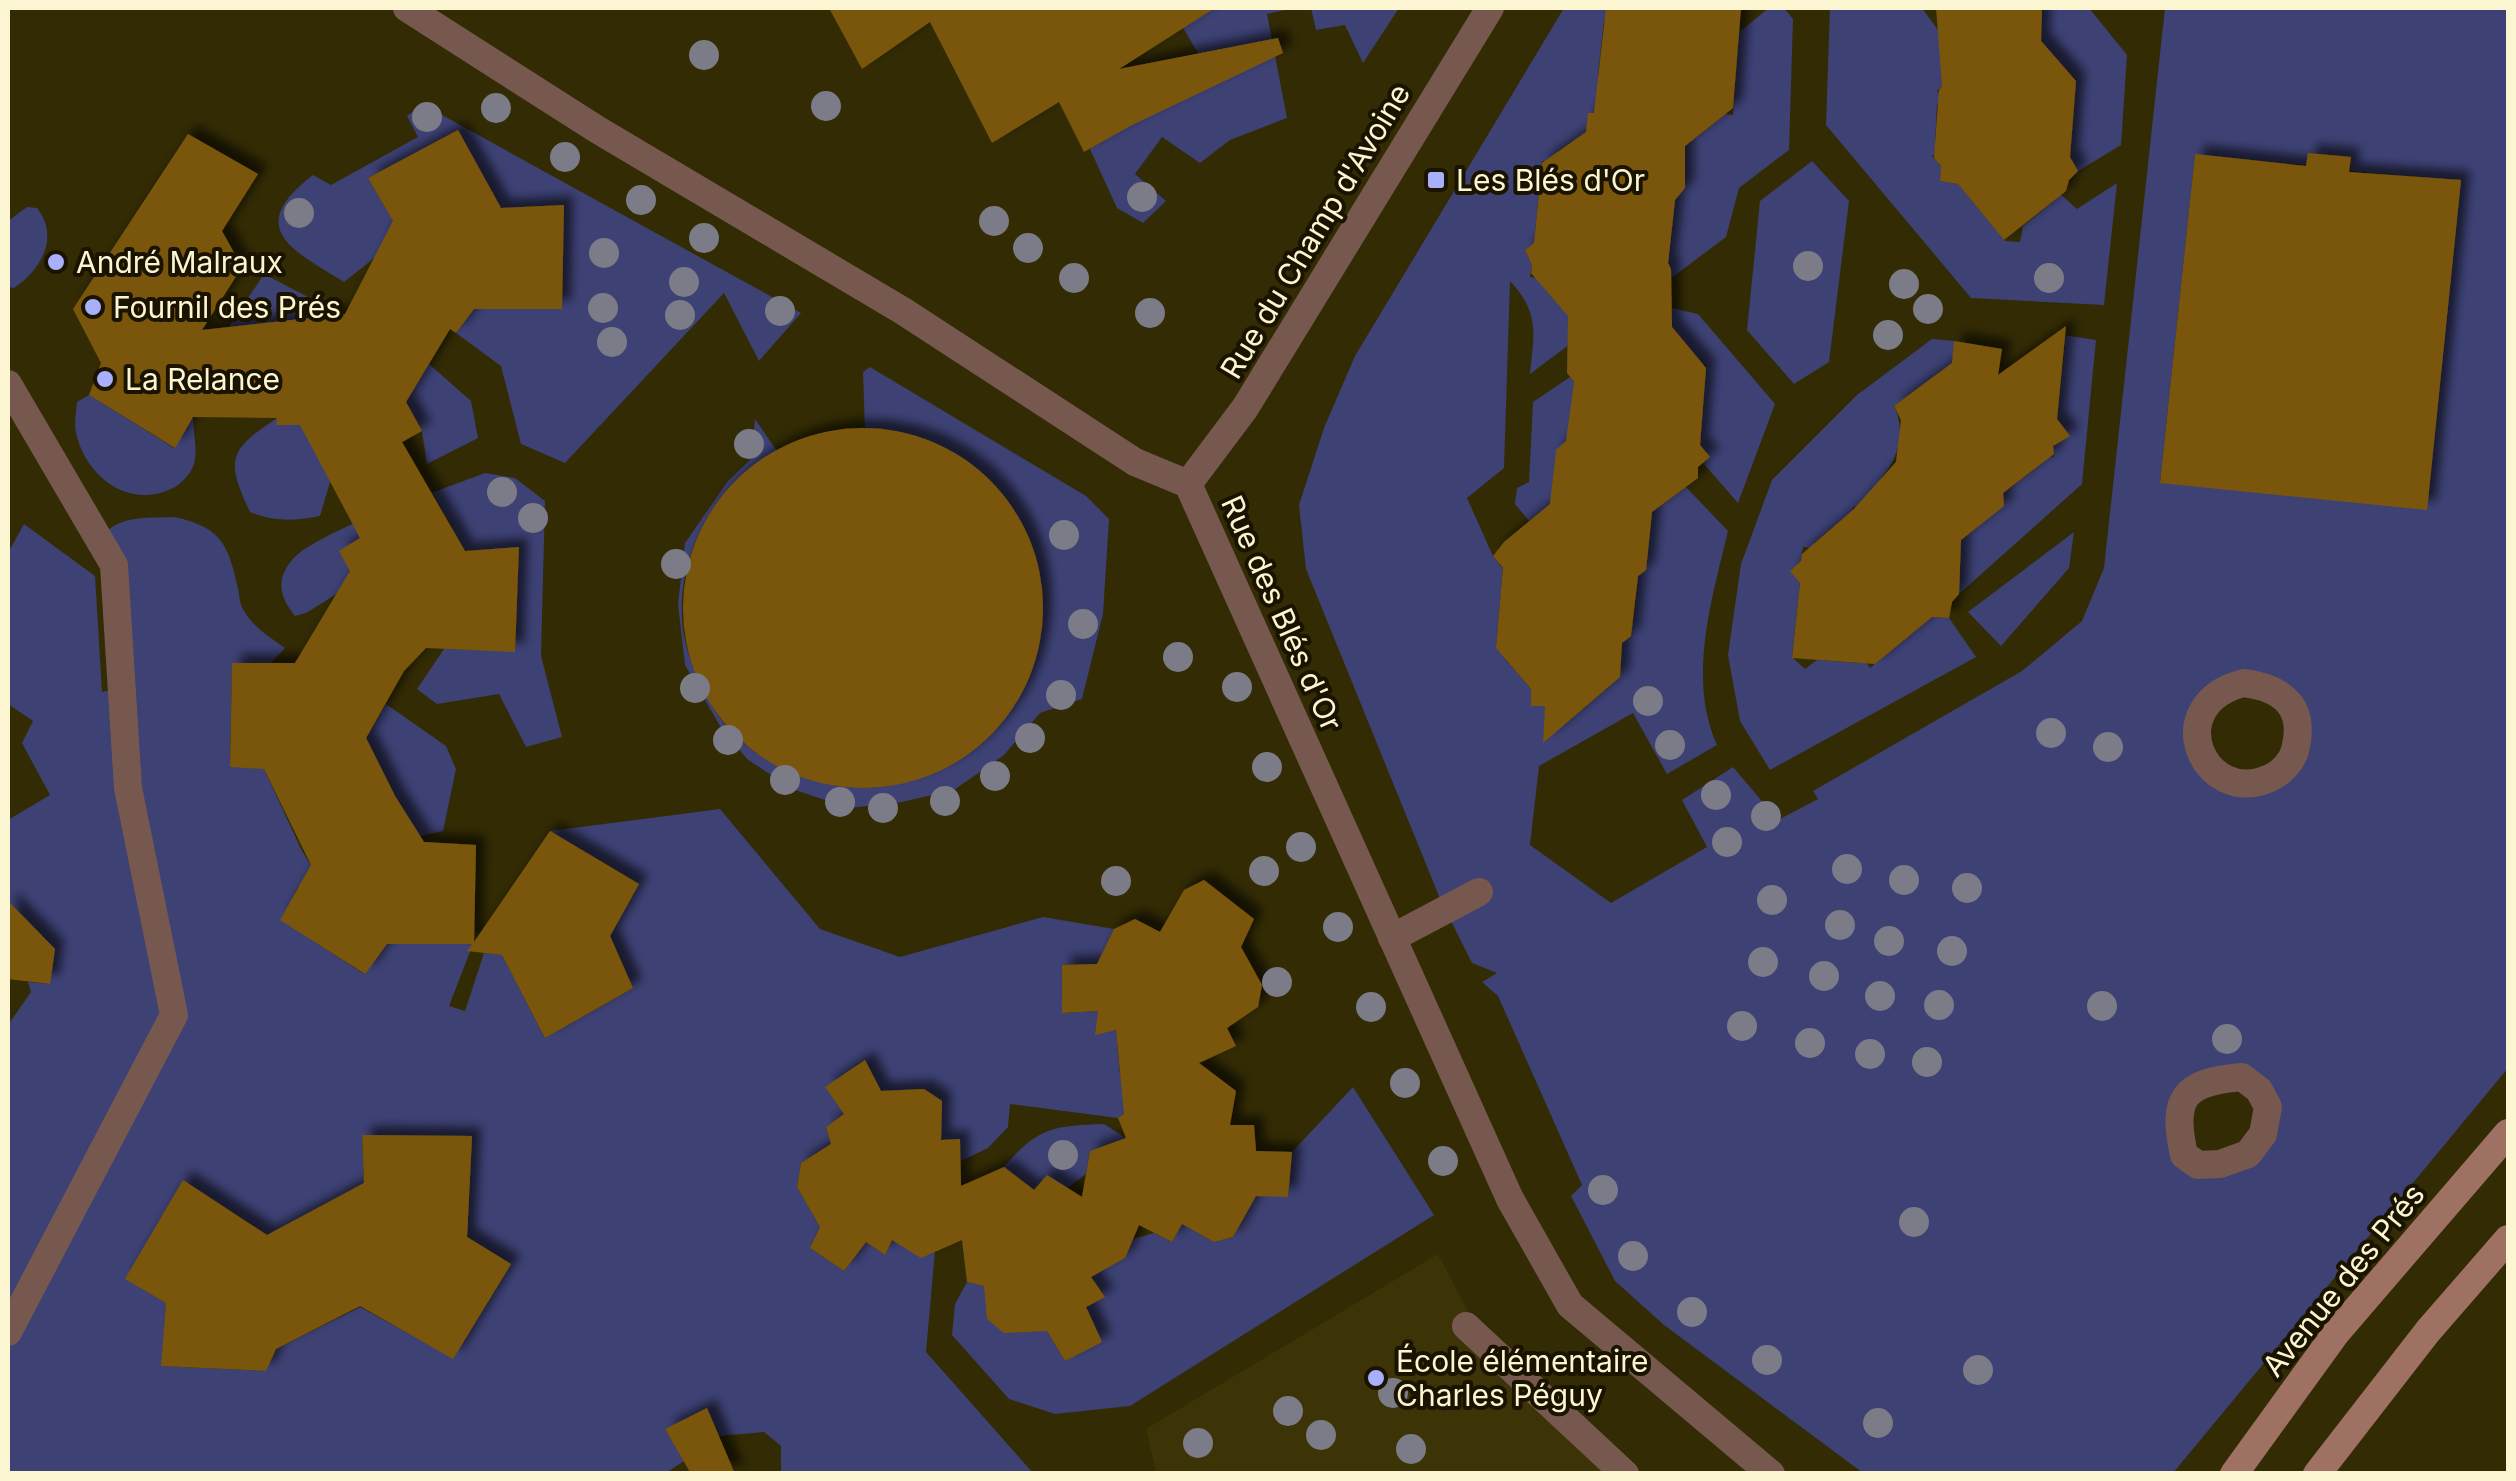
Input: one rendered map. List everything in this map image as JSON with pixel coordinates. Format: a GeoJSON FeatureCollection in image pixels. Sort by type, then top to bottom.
{"type":"FeatureCollection","features":[{"type":"Feature","properties":{"kind":"main road","name":"Avenue des Prés"},"geometry":{"type":"LineString","coordinates":[[2234,1474],[2336,1333],[2508,1133]]}},
{"type":"Feature","properties":{"kind":"main road"},"geometry":{"type":"LineString","coordinates":[[2317,1474],[2428,1331],[2508,1240]]}},
{"type":"Feature","properties":{"kind":"street","name":"Rue des Blés d'Or"},"geometry":{"type":"LineString","coordinates":[[407,8],[598,130],[902,310],[1135,462],[1188,484],[1510,1199],[1570,1305],[1771,1474]]}},
{"type":"Feature","properties":{"kind":"street","name":"Rue du Champ d'Avoine"},"geometry":{"type":"LineString","coordinates":[[1188,484],[1245,408],[1490,8]]}},
{"type":"Feature","properties":{"kind":"street"},"geometry":{"type":"LineString","coordinates":[[8,384],[114,565],[128,788],[174,1015],[8,1332]]}},
{"type":"Feature","properties":{"kind":"street"},"geometry":{"type":"LineString","coordinates":[[1392,938],[1479,892]]}},
{"type":"Feature","properties":{"kind":"street"},"geometry":{"type":"LineString","coordinates":[[1466,1326],[1625,1474]]}},
{"type":"Feature","properties":{"kind":"shaded area"},"geometry":{"type":"Polygon","coordinates":[[[1215,8],[1294,8],[1267,14],[1287,118],[1230,140],[1200,163],[1162,137],[1135,174],[1166,201],[1143,223],[1117,208],[1090,149],[1210,73],[1183,28],[1215,8]]]}},
{"type":"Feature","properties":{"kind":"shaded area"},"geometry":{"type":"Polygon","coordinates":[[[1311,8],[1399,8],[1363,63],[1345,25],[1316,30],[1311,8]]]}},
{"type":"Feature","properties":{"kind":"shaded area"},"geometry":{"type":"Polygon","coordinates":[[[1564,8],[1607,8],[1609,16],[1604,21],[1598,75],[1605,86],[1605,114],[1589,113],[1586,132],[1557,152],[1556,163],[1542,161],[1534,243],[1525,250],[1532,265],[1530,277],[1542,279],[1582,335],[1530,374],[1531,314],[1510,281],[1504,468],[1467,498],[1493,556],[1503,569],[1496,648],[1505,650],[1505,659],[1531,689],[1531,706],[1545,706],[1545,724],[1564,725],[1620,677],[1622,643],[1633,634],[1628,627],[1633,624],[1637,585],[1633,580],[1635,529],[1650,529],[1652,512],[1686,487],[1728,531],[1705,638],[1703,666],[1708,719],[1717,745],[1667,774],[1633,713],[1539,766],[1530,845],[1611,903],[1707,847],[1682,800],[1733,767],[1778,820],[1818,799],[1813,791],[2022,671],[2082,621],[2104,568],[2165,8],[2508,8],[2508,1068],[2173,1473],[1863,1473],[1664,1325],[1615,1281],[1571,1196],[1582,1185],[1498,996],[1482,982],[1497,973],[1472,963],[1441,901],[1306,569],[1299,505],[1324,428],[1355,356],[1564,8]],[[2309,153],[2306,165],[2195,155],[2160,483],[2461,181],[2350,171],[2351,157],[2309,153]],[[2223,689],[2196,728],[2231,782],[2294,754],[2286,697],[2223,689]],[[2194,1086],[2184,1155],[2248,1154],[2259,1090],[2194,1086]]]}},
{"type":"Feature","properties":{"kind":"shaded area"},"geometry":{"type":"Polygon","coordinates":[[[1769,8],[1784,8],[1793,19],[1789,150],[1739,188],[1726,237],[1658,288],[1668,206],[1685,161],[1685,146],[1718,120],[1718,113],[1733,115],[1739,32],[1769,8]]]}},
{"type":"Feature","properties":{"kind":"shaded area"},"geometry":{"type":"Polygon","coordinates":[[[1830,8],[1922,8],[1938,30],[1946,82],[1937,91],[1945,100],[1937,105],[1938,151],[1932,156],[1941,166],[1940,181],[1958,184],[2005,241],[2020,242],[2023,226],[2055,200],[2057,191],[2077,209],[2117,183],[2104,305],[1971,298],[1826,125],[1830,8]]]}},
{"type":"Feature","properties":{"kind":"shaded area"},"geometry":{"type":"Polygon","coordinates":[[[2028,8],[2089,8],[2127,55],[2121,145],[2078,171],[2070,157],[2076,79],[2037,37],[2028,8]]]}},
{"type":"Feature","properties":{"kind":"shaded area"},"geometry":{"type":"Polygon","coordinates":[[[422,104],[801,313],[759,361],[724,293],[565,463],[521,444],[501,366],[456,333],[474,309],[562,309],[564,205],[501,208],[458,130],[368,178],[402,236],[344,282],[293,248],[283,237],[279,224],[281,210],[292,194],[313,175],[331,185],[418,137],[407,116],[422,104]]]}},
{"type":"Feature","properties":{"kind":"shaded area"},"geometry":{"type":"Polygon","coordinates":[[[1812,161],[1849,201],[1829,362],[1794,384],[1747,330],[1760,201],[1812,161]]]}},
{"type":"Feature","properties":{"kind":"shaded area"},"geometry":{"type":"Polygon","coordinates":[[[27,207],[37,208],[44,219],[47,241],[32,272],[14,288],[8,287],[8,221],[27,207]]]}},
{"type":"Feature","properties":{"kind":"shaded area"},"geometry":{"type":"Polygon","coordinates":[[[264,274],[350,319],[229,327],[264,274]]]}},
{"type":"Feature","properties":{"kind":"shaded area"},"geometry":{"type":"Polygon","coordinates":[[[1672,308],[1698,314],[1775,404],[1738,503],[1703,463],[1710,457],[1700,445],[1706,364],[1695,364],[1696,356],[1672,327],[1672,308]]]}},
{"type":"Feature","properties":{"kind":"shaded area"},"geometry":{"type":"Polygon","coordinates":[[[2056,334],[2096,340],[2082,484],[1960,593],[1953,585],[1959,580],[1961,540],[1976,528],[1988,497],[2003,497],[2003,488],[2009,489],[2044,462],[2044,456],[2054,457],[2053,446],[2069,436],[2057,419],[2065,343],[2056,334]]]}},
{"type":"Feature","properties":{"kind":"shaded area"},"geometry":{"type":"Polygon","coordinates":[[[1932,339],[1955,341],[1952,363],[1894,406],[1900,425],[1899,444],[1881,478],[1892,491],[1865,509],[1853,507],[1854,516],[1845,517],[1814,543],[1814,548],[1803,547],[1801,561],[1791,570],[1800,583],[1792,657],[1805,669],[1817,660],[1865,660],[1870,668],[1932,617],[1949,618],[1976,657],[1770,770],[1740,721],[1728,655],[1741,564],[1772,480],[1857,395],[1932,339]]]}},
{"type":"Feature","properties":{"kind":"shaded area"},"geometry":{"type":"Polygon","coordinates":[[[429,364],[471,401],[478,438],[427,464],[422,431],[406,402],[429,364]]]}},
{"type":"Feature","properties":{"kind":"shaded area"},"geometry":{"type":"Polygon","coordinates":[[[870,367],[1086,496],[1109,519],[1103,614],[1082,699],[1040,713],[1004,755],[954,790],[902,802],[849,808],[792,789],[747,759],[720,726],[685,665],[678,604],[685,543],[728,481],[751,459],[755,419],[777,451],[755,464],[719,500],[694,545],[682,594],[683,631],[697,675],[718,715],[749,748],[778,766],[828,784],[878,787],[925,776],[967,754],[1002,721],[1027,680],[1040,632],[1036,566],[1012,511],[984,478],[938,446],[903,433],[865,430],[863,372],[870,367]]]}},
{"type":"Feature","properties":{"kind":"shaded area"},"geometry":{"type":"Polygon","coordinates":[[[1570,377],[1577,386],[1571,437],[1550,504],[1529,521],[1515,504],[1517,488],[1529,482],[1533,402],[1570,377]]]}},
{"type":"Feature","properties":{"kind":"shaded area"},"geometry":{"type":"Polygon","coordinates":[[[89,395],[174,448],[193,417],[195,459],[186,477],[175,487],[142,495],[113,486],[100,476],[81,449],[75,429],[77,402],[89,395]]]}},
{"type":"Feature","properties":{"kind":"shaded area"},"geometry":{"type":"Polygon","coordinates":[[[277,418],[277,425],[311,425],[330,482],[320,516],[268,518],[250,512],[242,494],[236,457],[249,439],[277,418]]]}},
{"type":"Feature","properties":{"kind":"shaded area"},"geometry":{"type":"Polygon","coordinates":[[[485,473],[515,478],[545,501],[541,656],[562,737],[526,747],[499,694],[437,704],[417,689],[444,649],[515,651],[519,548],[455,551],[447,539],[454,531],[433,494],[340,551],[356,582],[295,616],[282,589],[283,575],[292,560],[327,536],[485,473]]]}},
{"type":"Feature","properties":{"kind":"shaded area"},"geometry":{"type":"Polygon","coordinates":[[[175,517],[203,526],[220,540],[230,559],[244,611],[257,627],[285,648],[271,663],[232,663],[230,766],[264,769],[317,876],[309,889],[298,887],[281,920],[364,974],[387,944],[473,944],[449,1006],[465,1011],[484,953],[502,955],[545,1038],[633,988],[618,954],[610,957],[608,917],[619,919],[639,884],[550,831],[720,809],[820,929],[900,957],[1043,917],[1114,929],[1097,964],[1062,965],[1062,1013],[1098,1011],[1116,1030],[1120,1075],[1142,1084],[1136,1106],[1118,1118],[1010,1104],[1008,1127],[988,1148],[961,1161],[960,1140],[941,1140],[941,1101],[924,1089],[881,1091],[864,1060],[826,1087],[844,1114],[826,1127],[831,1144],[801,1163],[797,1187],[820,1227],[810,1248],[844,1271],[866,1242],[885,1255],[892,1240],[935,1251],[926,1352],[1033,1473],[781,1473],[781,1446],[764,1432],[719,1436],[707,1408],[665,1429],[684,1461],[666,1473],[8,1473],[8,1025],[31,992],[28,982],[50,984],[35,929],[8,928],[8,820],[50,795],[22,743],[33,721],[8,704],[8,553],[24,524],[95,576],[102,692],[119,688],[106,532],[129,520],[175,517]],[[362,1135],[364,1183],[267,1235],[183,1180],[126,1279],[166,1303],[162,1366],[266,1371],[276,1349],[360,1307],[453,1358],[510,1264],[467,1237],[362,1135]]]}},
{"type":"Feature","properties":{"kind":"shaded area"},"geometry":{"type":"Polygon","coordinates":[[[2074,532],[2069,568],[2001,646],[1968,612],[2074,532]]]}},
{"type":"Feature","properties":{"kind":"shaded area"},"geometry":{"type":"Polygon","coordinates":[[[386,704],[446,746],[456,769],[443,831],[405,840],[410,826],[362,744],[386,704]]]}},
{"type":"Feature","properties":{"kind":"shaded area"},"geometry":{"type":"Polygon","coordinates":[[[1353,1087],[1434,1215],[1130,1406],[1055,1414],[1009,1399],[952,1335],[955,1304],[967,1282],[984,1286],[1047,1331],[1065,1361],[1101,1341],[1086,1307],[1105,1296],[1091,1277],[1124,1258],[1133,1239],[1154,1233],[1172,1242],[1182,1224],[1214,1242],[1233,1237],[1256,1196],[1288,1196],[1292,1152],[1353,1087]]]}},
{"type":"Feature","properties":{"kind":"shaded area"},"geometry":{"type":"Polygon","coordinates":[[[1104,1124],[1126,1138],[1090,1151],[1086,1174],[1067,1188],[1047,1175],[1034,1190],[1004,1167],[1027,1144],[1048,1131],[1104,1124]]]}},
{"type":"Feature","properties":{"kind":"shaded area","name":"École élémentaire Charles Péguy"},"geometry":{"type":"Polygon","coordinates":[[[1438,1254],[1469,1313],[1631,1473],[1156,1473],[1146,1429],[1438,1254]]]}},
{"type":"Feature","properties":{"kind":"building"},"geometry":{"type":"Polygon","coordinates":[[[829,8],[1215,8],[1119,69],[1278,38],[1283,53],[1084,152],[1059,102],[992,143],[930,22],[862,69],[829,8]]]}},
{"type":"Feature","properties":{"kind":"building"},"geometry":{"type":"Polygon","coordinates":[[[1606,8],[1741,8],[1733,108],[1685,146],[1685,188],[1675,200],[1668,263],[1672,327],[1706,368],[1700,445],[1710,457],[1698,467],[1698,478],[1652,512],[1646,570],[1638,576],[1631,636],[1622,643],[1620,677],[1543,743],[1545,706],[1531,706],[1531,689],[1496,648],[1503,568],[1493,556],[1550,504],[1556,450],[1566,441],[1574,382],[1567,373],[1568,316],[1531,273],[1525,250],[1534,243],[1542,163],[1586,132],[1588,113],[1594,113],[1606,8]]]}},
{"type":"Feature","properties":{"kind":"building"},"geometry":{"type":"Polygon","coordinates":[[[1936,8],[2042,8],[2041,41],[2076,81],[2070,157],[2078,171],[2069,180],[2066,191],[2004,240],[1958,184],[1940,181],[1941,166],[1934,158],[1942,86],[1936,8]]]}},
{"type":"Feature","properties":{"kind":"building"},"geometry":{"type":"Polygon","coordinates":[[[458,130],[501,208],[564,205],[562,309],[474,309],[456,333],[450,329],[406,402],[422,431],[402,442],[465,551],[519,547],[515,652],[426,648],[404,671],[366,738],[424,842],[476,845],[474,942],[550,831],[639,884],[610,936],[633,988],[545,1038],[502,955],[467,951],[472,944],[387,944],[365,974],[280,920],[311,865],[264,769],[230,767],[232,663],[295,663],[350,571],[339,551],[360,538],[300,425],[276,425],[277,418],[193,417],[175,448],[89,395],[101,363],[73,309],[188,134],[258,174],[222,231],[242,267],[202,330],[345,314],[393,221],[368,178],[458,130]]]}},
{"type":"Feature","properties":{"kind":"building"},"geometry":{"type":"Polygon","coordinates":[[[2308,153],[2351,157],[2349,172],[2461,180],[2427,510],[2160,483],[2195,154],[2306,166],[2308,153]]]}},
{"type":"Feature","properties":{"kind":"building"},"geometry":{"type":"Polygon","coordinates":[[[2066,326],[2057,419],[2070,436],[2053,446],[2054,454],[2003,493],[2004,506],[1961,540],[1959,594],[1952,602],[1949,618],[1932,617],[1875,664],[1792,658],[1800,583],[1790,571],[1801,561],[1802,554],[1853,510],[1896,462],[1901,420],[1894,406],[1952,363],[1954,341],[2002,349],[1998,375],[2066,326]]]}},
{"type":"Feature","properties":{"kind":"building"},"geometry":{"type":"Polygon","coordinates":[[[863,428],[898,432],[932,442],[963,459],[990,481],[1012,508],[1029,539],[1039,573],[1043,608],[1039,643],[1029,677],[1012,708],[990,735],[963,757],[932,774],[898,784],[863,788],[828,784],[794,774],[763,757],[736,735],[714,708],[697,677],[687,643],[683,608],[687,573],[697,539],[714,508],[736,481],[763,459],[794,442],[828,432],[863,428]]]}},
{"type":"Feature","properties":{"kind":"building"},"geometry":{"type":"Polygon","coordinates":[[[1204,880],[1254,919],[1241,947],[1262,985],[1258,1007],[1227,1028],[1236,1046],[1199,1063],[1236,1091],[1230,1125],[1254,1125],[1256,1151],[1292,1152],[1288,1197],[1256,1196],[1233,1237],[1214,1242],[1182,1224],[1172,1242],[1139,1225],[1125,1258],[1091,1277],[1105,1297],[1086,1307],[1102,1342],[1065,1361],[1047,1331],[1004,1333],[987,1319],[984,1286],[967,1282],[962,1240],[921,1258],[892,1240],[885,1255],[866,1242],[844,1271],[810,1248],[820,1227],[797,1187],[801,1163],[831,1144],[826,1127],[844,1114],[825,1087],[865,1060],[881,1091],[924,1089],[942,1101],[941,1140],[960,1139],[961,1186],[1004,1167],[1034,1190],[1047,1175],[1082,1197],[1090,1151],[1126,1138],[1118,1118],[1124,1114],[1116,1030],[1095,1035],[1098,1011],[1062,1013],[1062,965],[1097,964],[1114,929],[1135,919],[1160,932],[1184,890],[1204,880]]]}},
{"type":"Feature","properties":{"kind":"building"},"geometry":{"type":"Polygon","coordinates":[[[8,901],[55,949],[50,984],[8,979],[8,901]]]}},
{"type":"Feature","properties":{"kind":"building"},"geometry":{"type":"Polygon","coordinates":[[[362,1135],[472,1136],[467,1237],[511,1264],[453,1359],[360,1306],[276,1349],[266,1371],[161,1366],[166,1303],[125,1279],[183,1180],[267,1235],[364,1183],[362,1135]]]}},
{"type":"Feature","properties":{"kind":"building"},"geometry":{"type":"Polygon","coordinates":[[[707,1408],[735,1474],[691,1474],[665,1429],[707,1408]]]}},
{"type":"Feature","properties":{"kind":"place","name":"Les Blés d'Or"},"geometry":{"type":"Point","coordinates":[1436,180]}},
{"type":"Feature","properties":{"kind":"place","name":"André Malraux"},"geometry":{"type":"Point","coordinates":[56,262]}},
{"type":"Feature","properties":{"kind":"place","name":"Fournil des Prés"},"geometry":{"type":"Point","coordinates":[93,307]}},
{"type":"Feature","properties":{"kind":"place","name":"La Relance"},"geometry":{"type":"Point","coordinates":[105,379]}},
{"type":"Feature","properties":{"kind":"place","name":"École élémentaire Charles Péguy"},"geometry":{"type":"Point","coordinates":[1376,1378]}}]}
